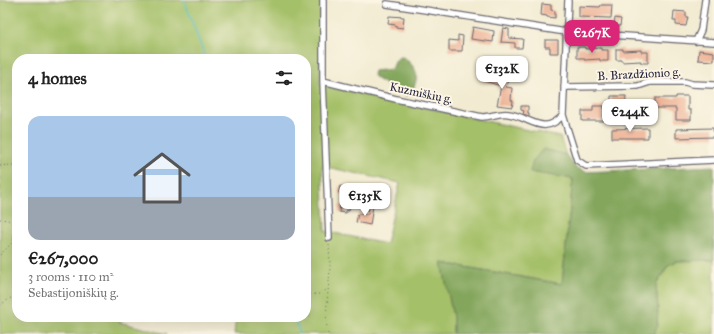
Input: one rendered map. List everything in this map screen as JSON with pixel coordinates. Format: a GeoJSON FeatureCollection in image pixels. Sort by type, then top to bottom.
{"type":"FeatureCollection","features":[{"type":"Feature","properties":{"kind":"street"},"geometry":{"type":"LineString","coordinates":[[324,0],[323,81],[329,238]]}},
{"type":"Feature","properties":{"kind":"street"},"geometry":{"type":"LineString","coordinates":[[568,0],[563,115],[577,160],[586,166],[714,160]]}},
{"type":"Feature","properties":{"kind":"street"},"geometry":{"type":"LineString","coordinates":[[696,41],[701,30],[705,0]]}},
{"type":"Feature","properties":{"kind":"street"},"geometry":{"type":"LineString","coordinates":[[387,4],[566,32],[714,42]]}},
{"type":"Feature","properties":{"kind":"street","name":"Kuzmiškių g."},"geometry":{"type":"LineString","coordinates":[[323,81],[396,99],[482,117],[491,117],[502,113],[511,114],[529,122],[546,126],[553,124],[563,115]]}},
{"type":"Feature","properties":{"kind":"street","name":"B. Brazdžionio g."},"geometry":{"type":"LineString","coordinates":[[564,87],[638,86],[650,82],[685,82],[692,84],[714,85]]}},
{"type":"Feature","properties":{"kind":"path"},"geometry":{"type":"LineString","coordinates":[[0,166],[12,166]]}},
{"type":"Feature","properties":{"kind":"path"},"geometry":{"type":"LineString","coordinates":[[0,219],[8,220],[12,222]]}},
{"type":"Feature","properties":{"kind":"path"},"geometry":{"type":"LineString","coordinates":[[328,334],[326,308],[330,268],[329,238]]}},
{"type":"Feature","properties":{"kind":"path"},"geometry":{"type":"LineString","coordinates":[[0,255],[12,244]]}},
{"type":"Feature","properties":{"kind":"path"},"geometry":{"type":"LineString","coordinates":[[311,294],[322,294],[328,288]]}},
{"type":"Feature","properties":{"kind":"path"},"geometry":{"type":"LineString","coordinates":[[0,305],[12,297]]}},
{"type":"Feature","properties":{"kind":"green space"},"geometry":{"type":"Polygon","coordinates":[[[0,0],[321,0],[320,85],[560,137],[566,155],[543,149],[530,172],[573,179],[562,284],[443,263],[453,317],[453,334],[234,334],[235,322],[311,322],[311,54],[12,54],[12,322],[119,322],[167,334],[0,334],[0,0]],[[322,166],[325,231],[386,244],[400,183],[322,166]]]}},
{"type":"Feature","properties":{"kind":"green space"},"geometry":{"type":"Polygon","coordinates":[[[402,57],[410,63],[417,74],[412,93],[406,96],[375,78],[373,75],[374,71],[392,69],[397,59],[402,57]]]}},
{"type":"Feature","properties":{"kind":"green space"},"geometry":{"type":"Polygon","coordinates":[[[543,149],[566,155],[576,168],[586,172],[714,166],[714,260],[677,261],[668,265],[656,285],[658,308],[657,327],[654,334],[453,334],[453,317],[442,263],[562,284],[573,179],[530,172],[533,161],[543,149]]]}},
{"type":"Feature","properties":{"kind":"green space"},"geometry":{"type":"Polygon","coordinates":[[[714,260],[714,334],[643,334],[658,308],[656,285],[668,265],[677,261],[714,260]]]}},
{"type":"Feature","properties":{"kind":"building"},"geometry":{"type":"Polygon","coordinates":[[[542,4],[551,5],[551,10],[555,11],[555,18],[541,15],[542,4]]]}},
{"type":"Feature","properties":{"kind":"building"},"geometry":{"type":"Polygon","coordinates":[[[601,5],[612,5],[611,18],[579,17],[579,6],[600,7],[601,5]]]}},
{"type":"Feature","properties":{"kind":"building"},"geometry":{"type":"Polygon","coordinates":[[[674,11],[686,12],[686,17],[688,17],[686,26],[676,25],[676,21],[673,21],[674,11]]]}},
{"type":"Feature","properties":{"kind":"building"},"geometry":{"type":"Polygon","coordinates":[[[389,16],[404,17],[403,28],[388,24],[389,16]]]}},
{"type":"Feature","properties":{"kind":"building"},"geometry":{"type":"Polygon","coordinates":[[[615,18],[621,19],[620,26],[614,26],[615,18]]]}},
{"type":"Feature","properties":{"kind":"building"},"geometry":{"type":"Polygon","coordinates":[[[473,27],[494,31],[493,42],[471,39],[473,27]]]}},
{"type":"Feature","properties":{"kind":"building"},"geometry":{"type":"Polygon","coordinates":[[[503,28],[509,29],[509,38],[523,39],[522,48],[515,48],[515,43],[501,42],[503,28]]]}},
{"type":"Feature","properties":{"kind":"building"},"geometry":{"type":"Polygon","coordinates":[[[458,35],[463,36],[462,51],[449,51],[449,40],[458,41],[458,35]]]}},
{"type":"Feature","properties":{"kind":"building"},"geometry":{"type":"Polygon","coordinates":[[[545,40],[558,40],[558,53],[550,53],[550,47],[545,47],[545,40]]]}},
{"type":"Feature","properties":{"kind":"building"},"geometry":{"type":"Polygon","coordinates":[[[577,47],[585,47],[585,49],[601,48],[601,50],[608,50],[608,61],[600,61],[600,59],[584,60],[584,58],[577,58],[577,47]]]}},
{"type":"Feature","properties":{"kind":"building"},"geometry":{"type":"Polygon","coordinates":[[[616,49],[623,49],[623,51],[641,50],[641,52],[648,52],[648,63],[641,63],[641,61],[622,62],[622,60],[616,60],[616,49]]]}},
{"type":"Feature","properties":{"kind":"building"},"geometry":{"type":"Polygon","coordinates":[[[699,50],[714,52],[714,61],[698,60],[699,50]]]}},
{"type":"Feature","properties":{"kind":"building"},"geometry":{"type":"Polygon","coordinates":[[[494,74],[504,77],[503,79],[508,81],[506,87],[512,88],[512,107],[497,105],[501,86],[481,80],[481,78],[491,79],[494,74]]]}},
{"type":"Feature","properties":{"kind":"building"},"geometry":{"type":"Polygon","coordinates":[[[611,96],[626,96],[625,111],[614,111],[614,109],[611,109],[611,96]]]}},
{"type":"Feature","properties":{"kind":"building"},"geometry":{"type":"Polygon","coordinates":[[[676,96],[688,96],[688,110],[691,110],[691,120],[676,120],[676,108],[655,108],[655,98],[676,98],[676,96]]]}},
{"type":"Feature","properties":{"kind":"building"},"geometry":{"type":"Polygon","coordinates":[[[521,106],[528,106],[529,116],[523,114],[524,111],[521,110],[521,106]]]}},
{"type":"Feature","properties":{"kind":"building"},"geometry":{"type":"Polygon","coordinates":[[[593,106],[604,106],[604,121],[582,121],[582,111],[593,111],[593,106]]]}},
{"type":"Feature","properties":{"kind":"building"},"geometry":{"type":"Polygon","coordinates":[[[648,128],[648,138],[612,138],[612,129],[648,128]]]}},
{"type":"Feature","properties":{"kind":"building"},"geometry":{"type":"Polygon","coordinates":[[[713,128],[714,137],[676,138],[676,129],[713,128]]]}},
{"type":"Feature","properties":{"kind":"building"},"geometry":{"type":"Polygon","coordinates":[[[340,186],[357,190],[355,202],[350,201],[349,211],[346,210],[346,213],[339,212],[340,205],[344,206],[346,195],[339,193],[340,186]]]}},
{"type":"Feature","properties":{"kind":"building"},"geometry":{"type":"Polygon","coordinates":[[[369,205],[373,206],[370,225],[356,222],[358,214],[368,214],[369,205]]]}},
{"type":"Feature","properties":{"kind":"waterway"},"geometry":{"type":"LineString","coordinates":[[184,0],[204,54]]}},
{"type":"Feature","properties":{"kind":"waterway"},"geometry":{"type":"LineString","coordinates":[[296,322],[300,334]]}}]}
